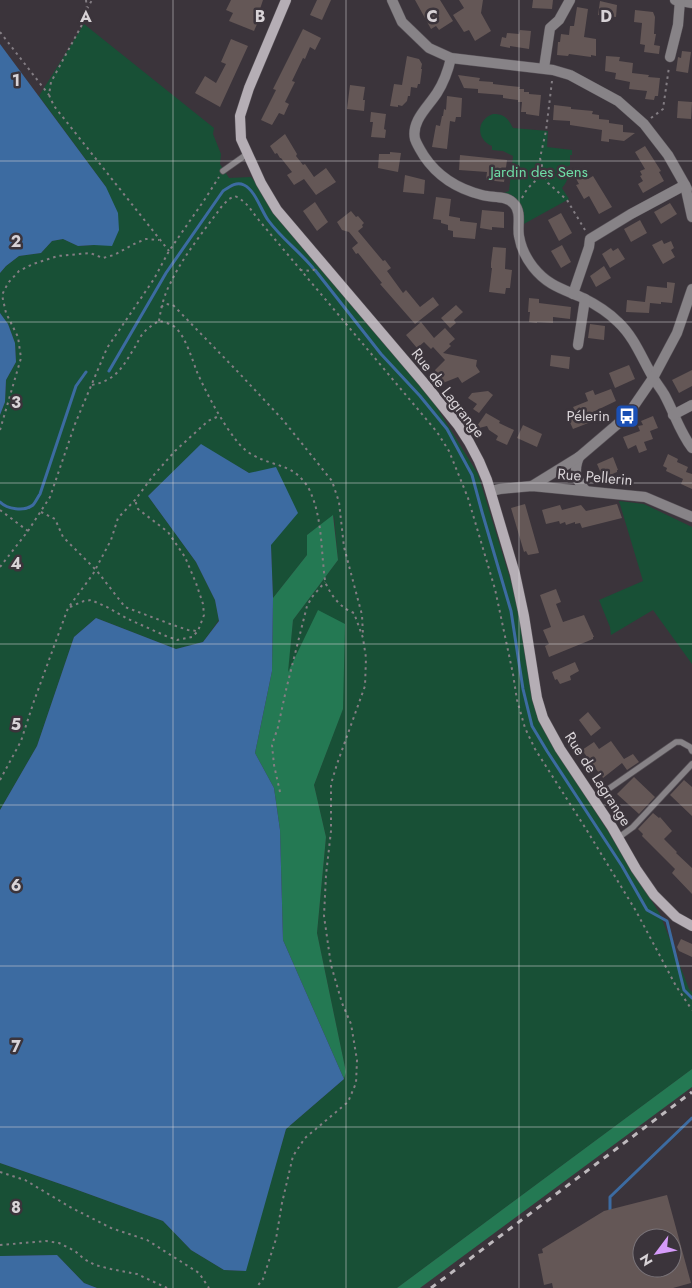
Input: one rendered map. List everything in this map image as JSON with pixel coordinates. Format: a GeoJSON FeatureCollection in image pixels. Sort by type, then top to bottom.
{"type":"FeatureCollection","features":[{"type":"Feature","properties":{"kind":"street","name":"Rue de Lagrange"},"geometry":{"type":"LineString","coordinates":[[286,0],[240,116],[241,139],[247,154],[277,210],[458,425],[469,442],[491,491],[515,574],[524,616],[537,698],[543,718],[560,749],[594,799],[654,895],[676,917],[692,926]]}},
{"type":"Feature","properties":{"kind":"street"},"geometry":{"type":"LineString","coordinates":[[392,0],[402,22],[429,48],[451,58],[548,69],[570,75],[618,101],[644,124],[668,155],[692,196]]}},
{"type":"Feature","properties":{"kind":"street"},"geometry":{"type":"LineString","coordinates":[[548,69],[550,28],[559,20],[570,0]]}},
{"type":"Feature","properties":{"kind":"street"},"geometry":{"type":"LineString","coordinates":[[675,0],[692,3]]}},
{"type":"Feature","properties":{"kind":"street"},"geometry":{"type":"LineString","coordinates":[[670,56],[678,25],[680,0]]}},
{"type":"Feature","properties":{"kind":"street"},"geometry":{"type":"LineString","coordinates":[[451,58],[446,77],[437,94],[426,107],[415,130],[416,140],[429,163],[450,183],[467,191],[484,196],[503,198],[513,202],[518,210],[518,235],[522,250],[533,267],[556,287],[584,299],[603,310],[618,322],[632,338],[692,448]]}},
{"type":"Feature","properties":{"kind":"street"},"geometry":{"type":"LineString","coordinates":[[684,185],[692,217]]}},
{"type":"Feature","properties":{"kind":"street"},"geometry":{"type":"LineString","coordinates":[[573,294],[589,247],[590,238],[684,185]]}},
{"type":"Feature","properties":{"kind":"street"},"geometry":{"type":"LineString","coordinates":[[532,486],[578,457],[626,416],[653,378],[677,333],[692,289]]}},
{"type":"Feature","properties":{"kind":"street"},"geometry":{"type":"LineString","coordinates":[[578,345],[584,299]]}},
{"type":"Feature","properties":{"kind":"street"},"geometry":{"type":"LineString","coordinates":[[673,415],[692,405]]}},
{"type":"Feature","properties":{"kind":"street"},"geometry":{"type":"LineString","coordinates":[[578,457],[576,474],[579,483],[586,491]]}},
{"type":"Feature","properties":{"kind":"street","name":"Rue Pellerin"},"geometry":{"type":"LineString","coordinates":[[491,491],[532,486],[645,497],[692,517]]}},
{"type":"Feature","properties":{"kind":"lane"},"geometry":{"type":"LineString","coordinates":[[223,171],[247,154]]}},
{"type":"Feature","properties":{"kind":"lane"},"geometry":{"type":"LineString","coordinates":[[594,799],[676,742],[681,742],[692,750]]}},
{"type":"Feature","properties":{"kind":"lane"},"geometry":{"type":"LineString","coordinates":[[618,838],[633,827],[692,764]]}},
{"type":"Feature","properties":{"kind":"path"},"geometry":{"type":"LineString","coordinates":[[86,0],[87,10]]}},
{"type":"Feature","properties":{"kind":"path"},"geometry":{"type":"LineString","coordinates":[[49,95],[51,82],[84,21],[92,0]]}},
{"type":"Feature","properties":{"kind":"path"},"geometry":{"type":"LineString","coordinates":[[0,32],[49,95],[54,106],[169,251]]}},
{"type":"Feature","properties":{"kind":"path"},"geometry":{"type":"LineString","coordinates":[[644,124],[663,109],[670,56]]}},
{"type":"Feature","properties":{"kind":"path"},"geometry":{"type":"LineString","coordinates":[[548,69],[546,131],[540,158],[548,183],[567,200],[590,238]]}},
{"type":"Feature","properties":{"kind":"path"},"geometry":{"type":"LineString","coordinates":[[0,567],[28,531],[50,497],[75,424],[107,348],[223,171]]}},
{"type":"Feature","properties":{"kind":"path"},"geometry":{"type":"LineString","coordinates":[[518,210],[525,192],[532,183],[544,174]]}},
{"type":"Feature","properties":{"kind":"path"},"geometry":{"type":"LineString","coordinates":[[159,321],[161,307],[169,284],[183,260],[222,206],[235,196],[248,205],[300,270],[437,432],[449,451],[468,498],[495,589],[517,700],[525,728],[535,749],[636,911],[676,986],[692,1010]]}},
{"type":"Feature","properties":{"kind":"path"},"geometry":{"type":"LineString","coordinates":[[0,430],[21,358],[18,337],[6,313],[2,295],[8,283],[19,271],[33,264],[58,256],[90,253],[103,258],[114,255],[141,241],[159,240]]}},
{"type":"Feature","properties":{"kind":"path"},"geometry":{"type":"LineString","coordinates":[[300,270],[312,271],[322,262]]}},
{"type":"Feature","properties":{"kind":"path"},"geometry":{"type":"LineString","coordinates":[[161,307],[166,304],[174,305],[283,420],[332,481],[339,502],[344,547],[362,615],[366,658],[365,686],[331,784],[331,831],[324,916],[331,965],[342,1003],[351,1024],[357,1060],[356,1083],[348,1102],[305,1138],[293,1156],[276,1239],[263,1279],[256,1288]]}},
{"type":"Feature","properties":{"kind":"path"},"geometry":{"type":"LineString","coordinates":[[92,385],[104,382],[118,373],[141,336],[149,327],[159,321]]}},
{"type":"Feature","properties":{"kind":"path"},"geometry":{"type":"LineString","coordinates":[[159,321],[176,327],[220,416],[239,446],[266,462],[282,465],[305,482],[314,501],[318,519],[325,582],[340,605],[354,614],[363,638]]}},
{"type":"Feature","properties":{"kind":"path"},"geometry":{"type":"LineString","coordinates":[[0,780],[21,741],[68,608],[96,570],[111,540],[118,518],[135,500],[174,451],[208,422],[220,416]]}},
{"type":"Feature","properties":{"kind":"path"},"geometry":{"type":"LineString","coordinates":[[68,608],[84,600],[91,600],[128,619],[177,640],[192,638],[198,631],[204,615],[203,604],[185,557],[168,532],[138,509],[135,500]]}},
{"type":"Feature","properties":{"kind":"path"},"geometry":{"type":"LineString","coordinates":[[0,510],[28,531]]}},
{"type":"Feature","properties":{"kind":"path"},"geometry":{"type":"LineString","coordinates":[[40,512],[55,519],[63,537],[96,570],[126,607],[173,625],[198,631]]}},
{"type":"Feature","properties":{"kind":"path"},"geometry":{"type":"LineString","coordinates":[[280,792],[272,746],[308,606],[312,597],[325,582]]}},
{"type":"Feature","properties":{"kind":"path"},"geometry":{"type":"LineString","coordinates":[[0,1172],[25,1180],[70,1207],[111,1228],[147,1240],[199,1273],[210,1288]]}},
{"type":"Feature","properties":{"kind":"path"},"geometry":{"type":"LineString","coordinates":[[0,1245],[46,1241],[59,1243],[75,1251],[95,1265],[137,1274],[166,1288]]}},
{"type":"Feature","properties":{"kind":"green space"},"geometry":{"type":"Polygon","coordinates":[[[84,24],[214,128],[213,134],[221,154],[220,164],[229,178],[251,177],[431,398],[478,474],[517,601],[539,722],[660,914],[689,989],[692,992],[692,1069],[397,1288],[97,1288],[84,1283],[57,1255],[0,1256],[0,1163],[163,1221],[191,1250],[224,1270],[245,1271],[286,1129],[344,1079],[346,1072],[317,933],[326,837],[314,785],[343,708],[287,674],[293,620],[338,560],[334,516],[307,535],[307,555],[273,598],[271,545],[249,473],[201,445],[148,496],[196,562],[215,600],[219,620],[203,642],[176,649],[96,618],[74,637],[37,746],[0,810],[0,415],[5,402],[6,380],[16,362],[15,343],[8,324],[0,313],[0,273],[19,256],[41,253],[52,241],[63,239],[78,246],[94,245],[106,187],[39,96],[84,24]]]}},
{"type":"Feature","properties":{"kind":"green space","name":"Jardin des Sens"},"geometry":{"type":"Polygon","coordinates":[[[493,114],[505,117],[513,128],[548,131],[547,147],[572,150],[570,165],[566,167],[566,183],[562,188],[569,199],[522,225],[504,193],[509,191],[513,156],[503,151],[492,150],[492,146],[483,139],[481,134],[480,130],[483,121],[493,114]]]}},
{"type":"Feature","properties":{"kind":"green space"},"geometry":{"type":"Polygon","coordinates":[[[619,501],[644,504],[692,527],[692,664],[653,610],[611,635],[610,627],[599,600],[643,581],[619,501]]]}},
{"type":"Feature","properties":{"kind":"green space"},"geometry":{"type":"Polygon","coordinates":[[[333,515],[338,560],[293,620],[288,672],[318,610],[345,624],[343,709],[314,785],[326,837],[317,933],[346,1072],[344,1079],[283,940],[280,830],[274,788],[255,753],[272,671],[273,598],[307,555],[307,535],[333,515]]]}},
{"type":"Feature","properties":{"kind":"green space"},"geometry":{"type":"Polygon","coordinates":[[[692,1069],[692,1087],[420,1288],[397,1288],[692,1069]]]}},
{"type":"Feature","properties":{"kind":"water"},"geometry":{"type":"Polygon","coordinates":[[[0,44],[106,187],[118,213],[119,230],[112,246],[78,246],[63,239],[52,241],[41,253],[19,256],[0,273],[0,44]]]}},
{"type":"Feature","properties":{"kind":"water"},"geometry":{"type":"Polygon","coordinates":[[[0,313],[8,324],[15,343],[16,362],[6,380],[5,402],[0,415],[0,313]]]}},
{"type":"Feature","properties":{"kind":"water"},"geometry":{"type":"Polygon","coordinates":[[[201,444],[249,473],[276,467],[298,513],[271,545],[273,598],[272,671],[255,753],[274,788],[280,830],[283,940],[344,1079],[286,1129],[246,1271],[224,1270],[191,1250],[163,1221],[0,1163],[0,810],[37,746],[74,637],[96,618],[176,649],[203,642],[219,621],[215,600],[196,562],[148,496],[201,444]]]}},
{"type":"Feature","properties":{"kind":"water"},"geometry":{"type":"Polygon","coordinates":[[[57,1255],[84,1283],[97,1288],[0,1288],[0,1256],[57,1255]]]}},
{"type":"Feature","properties":{"kind":"building"},"geometry":{"type":"Polygon","coordinates":[[[231,0],[263,0],[260,9],[263,10],[254,31],[229,21],[233,13],[226,10],[231,0]]]}},
{"type":"Feature","properties":{"kind":"building"},"geometry":{"type":"Polygon","coordinates":[[[317,0],[331,0],[322,20],[310,15],[317,0]]]}},
{"type":"Feature","properties":{"kind":"building"},"geometry":{"type":"Polygon","coordinates":[[[415,0],[440,0],[453,21],[439,30],[436,26],[431,29],[415,0]]]}},
{"type":"Feature","properties":{"kind":"building"},"geometry":{"type":"Polygon","coordinates":[[[459,0],[483,0],[481,13],[491,31],[475,41],[469,30],[464,32],[453,15],[464,8],[459,0]]]}},
{"type":"Feature","properties":{"kind":"building"},"geometry":{"type":"Polygon","coordinates":[[[533,0],[553,0],[552,9],[532,8],[533,0]]]}},
{"type":"Feature","properties":{"kind":"building"},"geometry":{"type":"Polygon","coordinates":[[[600,1],[617,5],[616,17],[598,15],[600,1]]]}},
{"type":"Feature","properties":{"kind":"building"},"geometry":{"type":"Polygon","coordinates":[[[577,7],[588,9],[584,37],[596,39],[596,56],[557,55],[561,34],[569,35],[570,26],[574,26],[577,7]]]}},
{"type":"Feature","properties":{"kind":"building"},"geometry":{"type":"Polygon","coordinates":[[[635,10],[653,12],[655,17],[654,34],[656,34],[654,45],[660,46],[659,54],[644,52],[645,45],[640,44],[642,23],[634,22],[635,10]]]}},
{"type":"Feature","properties":{"kind":"building"},"geometry":{"type":"Polygon","coordinates":[[[303,29],[321,38],[315,50],[310,47],[305,59],[303,58],[292,81],[295,82],[285,102],[289,104],[284,115],[279,113],[272,125],[261,120],[276,90],[273,89],[303,29]]]}},
{"type":"Feature","properties":{"kind":"building"},"geometry":{"type":"Polygon","coordinates":[[[520,30],[531,31],[529,49],[500,46],[502,37],[506,38],[507,33],[519,34],[520,30]]]}},
{"type":"Feature","properties":{"kind":"building"},"geometry":{"type":"Polygon","coordinates":[[[231,39],[248,46],[220,107],[195,93],[205,76],[216,83],[226,64],[221,62],[231,39]]]}},
{"type":"Feature","properties":{"kind":"building"},"geometry":{"type":"Polygon","coordinates":[[[682,51],[691,52],[688,73],[676,71],[678,57],[681,58],[682,51]]]}},
{"type":"Feature","properties":{"kind":"building"},"geometry":{"type":"Polygon","coordinates":[[[407,56],[419,59],[422,64],[420,84],[418,84],[417,88],[411,87],[410,96],[408,96],[407,101],[402,106],[390,106],[394,84],[402,85],[407,56]]]}},
{"type":"Feature","properties":{"kind":"building"},"geometry":{"type":"Polygon","coordinates":[[[606,56],[620,57],[619,61],[633,63],[632,73],[660,78],[658,96],[655,96],[654,100],[645,99],[647,91],[629,89],[630,82],[615,79],[616,73],[605,71],[606,56]]]}},
{"type":"Feature","properties":{"kind":"building"},"geometry":{"type":"Polygon","coordinates":[[[458,75],[480,78],[479,81],[493,82],[493,84],[520,87],[519,89],[524,89],[524,92],[529,92],[529,94],[541,95],[539,116],[521,112],[522,102],[518,102],[518,100],[503,98],[503,95],[478,93],[478,89],[464,88],[458,75]]]}},
{"type":"Feature","properties":{"kind":"building"},"geometry":{"type":"Polygon","coordinates":[[[350,85],[365,87],[364,111],[347,109],[350,85]]]}},
{"type":"Feature","properties":{"kind":"building"},"geometry":{"type":"Polygon","coordinates":[[[447,96],[462,98],[461,117],[456,117],[455,122],[450,121],[447,149],[432,147],[436,125],[440,126],[444,109],[446,110],[447,96]]]}},
{"type":"Feature","properties":{"kind":"building"},"geometry":{"type":"Polygon","coordinates":[[[678,101],[692,102],[691,119],[677,118],[678,101]]]}},
{"type":"Feature","properties":{"kind":"building"},"geometry":{"type":"Polygon","coordinates":[[[554,105],[593,111],[592,114],[599,115],[599,119],[623,125],[623,132],[635,133],[624,141],[609,139],[609,142],[601,141],[602,130],[570,125],[570,121],[553,120],[554,105]]]}},
{"type":"Feature","properties":{"kind":"building"},"geometry":{"type":"Polygon","coordinates":[[[371,112],[386,114],[385,138],[371,137],[373,122],[370,122],[371,112]]]}},
{"type":"Feature","properties":{"kind":"building"},"geometry":{"type":"Polygon","coordinates":[[[285,134],[297,154],[296,156],[303,165],[305,164],[314,177],[326,168],[336,182],[316,195],[304,179],[294,185],[287,175],[292,172],[270,146],[285,134]]]}},
{"type":"Feature","properties":{"kind":"building"},"geometry":{"type":"Polygon","coordinates":[[[645,146],[661,171],[659,172],[664,181],[643,193],[638,184],[643,181],[640,171],[645,169],[635,152],[645,146]]]}},
{"type":"Feature","properties":{"kind":"building"},"geometry":{"type":"Polygon","coordinates":[[[390,152],[401,153],[398,172],[378,168],[379,154],[390,154],[390,152]]]}},
{"type":"Feature","properties":{"kind":"building"},"geometry":{"type":"Polygon","coordinates":[[[460,155],[507,160],[504,182],[486,180],[487,172],[459,170],[460,155]]]}},
{"type":"Feature","properties":{"kind":"building"},"geometry":{"type":"Polygon","coordinates":[[[583,172],[588,179],[593,176],[612,207],[599,214],[589,196],[584,199],[576,185],[579,184],[575,177],[583,172]]]}},
{"type":"Feature","properties":{"kind":"building"},"geometry":{"type":"Polygon","coordinates":[[[405,175],[425,180],[424,194],[403,192],[405,175]]]}},
{"type":"Feature","properties":{"kind":"building"},"geometry":{"type":"Polygon","coordinates":[[[436,197],[451,199],[449,216],[460,218],[460,221],[477,223],[475,239],[453,237],[453,231],[448,230],[448,225],[441,223],[441,220],[433,219],[436,197]]]}},
{"type":"Feature","properties":{"kind":"building"},"geometry":{"type":"Polygon","coordinates":[[[315,202],[328,222],[317,231],[303,211],[315,202]]]}},
{"type":"Feature","properties":{"kind":"building"},"geometry":{"type":"Polygon","coordinates":[[[670,203],[677,214],[661,224],[654,212],[670,203]]]}},
{"type":"Feature","properties":{"kind":"building"},"geometry":{"type":"Polygon","coordinates":[[[482,210],[504,212],[504,228],[492,227],[492,230],[480,228],[482,210]]]}},
{"type":"Feature","properties":{"kind":"building"},"geometry":{"type":"Polygon","coordinates":[[[351,211],[364,223],[363,227],[358,231],[391,268],[387,271],[403,293],[406,290],[420,307],[433,297],[439,305],[415,324],[380,284],[382,283],[358,253],[356,254],[352,248],[358,243],[349,232],[342,230],[337,222],[351,211]]]}},
{"type":"Feature","properties":{"kind":"building"},"geometry":{"type":"Polygon","coordinates":[[[561,213],[572,233],[559,241],[548,220],[561,213]]]}},
{"type":"Feature","properties":{"kind":"building"},"geometry":{"type":"Polygon","coordinates":[[[640,220],[647,233],[631,242],[624,229],[640,220]]]}},
{"type":"Feature","properties":{"kind":"building"},"geometry":{"type":"Polygon","coordinates":[[[662,240],[664,244],[671,241],[674,248],[671,250],[675,257],[663,264],[652,245],[662,240]]]}},
{"type":"Feature","properties":{"kind":"building"},"geometry":{"type":"Polygon","coordinates":[[[562,245],[571,262],[561,268],[551,251],[562,245]]]}},
{"type":"Feature","properties":{"kind":"building"},"geometry":{"type":"Polygon","coordinates":[[[493,247],[506,248],[505,269],[512,270],[510,288],[506,288],[505,294],[489,292],[493,247]]]}},
{"type":"Feature","properties":{"kind":"building"},"geometry":{"type":"Polygon","coordinates":[[[611,248],[613,251],[618,248],[625,259],[610,268],[602,254],[611,248]]]}},
{"type":"Feature","properties":{"kind":"building"},"geometry":{"type":"Polygon","coordinates":[[[604,266],[611,278],[596,287],[590,276],[604,266]]]}},
{"type":"Feature","properties":{"kind":"building"},"geometry":{"type":"Polygon","coordinates":[[[667,282],[675,283],[672,303],[650,303],[649,313],[626,312],[627,300],[645,302],[647,286],[667,288],[667,282]]]}},
{"type":"Feature","properties":{"kind":"building"},"geometry":{"type":"Polygon","coordinates":[[[529,298],[539,299],[539,303],[571,307],[570,319],[553,317],[553,323],[529,322],[529,298]]]}},
{"type":"Feature","properties":{"kind":"building"},"geometry":{"type":"Polygon","coordinates":[[[456,305],[463,312],[454,320],[456,323],[450,328],[441,318],[456,305]]]}},
{"type":"Feature","properties":{"kind":"building"},"geometry":{"type":"Polygon","coordinates":[[[421,322],[434,338],[445,328],[455,339],[449,344],[451,346],[443,353],[477,360],[476,366],[480,372],[462,383],[458,377],[443,383],[435,370],[445,360],[433,347],[431,349],[424,342],[417,348],[406,335],[421,322]]]}},
{"type":"Feature","properties":{"kind":"building"},"geometry":{"type":"Polygon","coordinates":[[[590,324],[605,326],[604,340],[588,338],[590,324]]]}},
{"type":"Feature","properties":{"kind":"building"},"geometry":{"type":"Polygon","coordinates":[[[551,355],[570,357],[569,369],[550,366],[551,355]]]}},
{"type":"Feature","properties":{"kind":"building"},"geometry":{"type":"Polygon","coordinates":[[[629,365],[635,379],[615,388],[609,373],[629,365]]]}},
{"type":"Feature","properties":{"kind":"building"},"geometry":{"type":"Polygon","coordinates":[[[692,370],[692,386],[679,393],[672,380],[692,370]]]}},
{"type":"Feature","properties":{"kind":"building"},"geometry":{"type":"Polygon","coordinates":[[[611,389],[616,401],[593,412],[596,420],[573,429],[567,416],[576,413],[573,407],[588,401],[585,393],[593,390],[595,395],[611,389]]]}},
{"type":"Feature","properties":{"kind":"building"},"geometry":{"type":"Polygon","coordinates":[[[488,391],[493,395],[479,413],[473,409],[477,404],[468,398],[472,393],[488,391]]]}},
{"type":"Feature","properties":{"kind":"building"},"geometry":{"type":"Polygon","coordinates":[[[486,413],[500,421],[499,423],[514,430],[507,445],[496,440],[498,436],[489,430],[487,426],[475,429],[486,413]]]}},
{"type":"Feature","properties":{"kind":"building"},"geometry":{"type":"Polygon","coordinates":[[[653,416],[658,428],[650,431],[653,439],[644,442],[647,450],[639,453],[636,445],[628,449],[623,437],[640,431],[638,426],[643,425],[641,421],[653,416]]]}},
{"type":"Feature","properties":{"kind":"building"},"geometry":{"type":"Polygon","coordinates":[[[523,425],[542,434],[537,447],[517,438],[523,425]]]}},
{"type":"Feature","properties":{"kind":"building"},"geometry":{"type":"Polygon","coordinates":[[[668,454],[678,459],[677,462],[688,467],[686,472],[692,474],[692,489],[681,484],[683,479],[666,471],[667,468],[663,466],[668,454]]]}},
{"type":"Feature","properties":{"kind":"building"},"geometry":{"type":"Polygon","coordinates":[[[613,457],[618,470],[603,478],[597,464],[613,457]]]}},
{"type":"Feature","properties":{"kind":"building"},"geometry":{"type":"Polygon","coordinates":[[[525,504],[539,553],[528,555],[526,551],[524,552],[511,508],[525,504]]]}},
{"type":"Feature","properties":{"kind":"building"},"geometry":{"type":"Polygon","coordinates":[[[617,504],[622,518],[582,528],[580,523],[575,524],[575,522],[566,525],[565,522],[560,524],[559,521],[546,524],[542,510],[560,505],[562,510],[581,505],[586,511],[617,504]]]}},
{"type":"Feature","properties":{"kind":"building"},"geometry":{"type":"Polygon","coordinates":[[[556,589],[561,602],[556,604],[563,622],[584,615],[594,637],[549,657],[545,646],[549,644],[543,630],[551,627],[540,595],[556,589]]]}},
{"type":"Feature","properties":{"kind":"building"},"geometry":{"type":"Polygon","coordinates":[[[575,662],[579,671],[570,676],[571,680],[560,684],[557,679],[555,680],[552,672],[575,662]]]}},
{"type":"Feature","properties":{"kind":"building"},"geometry":{"type":"Polygon","coordinates":[[[588,712],[601,728],[591,736],[579,720],[588,712]]]}},
{"type":"Feature","properties":{"kind":"building"},"geometry":{"type":"Polygon","coordinates":[[[611,741],[624,759],[633,754],[639,762],[627,770],[622,763],[603,778],[582,750],[594,742],[599,749],[611,741]]]}},
{"type":"Feature","properties":{"kind":"building"},"geometry":{"type":"Polygon","coordinates":[[[634,777],[655,797],[639,814],[617,794],[634,777]]]}},
{"type":"Feature","properties":{"kind":"building"},"geometry":{"type":"Polygon","coordinates":[[[684,780],[692,787],[692,816],[670,795],[684,780]]]}},
{"type":"Feature","properties":{"kind":"building"},"geometry":{"type":"Polygon","coordinates":[[[653,813],[660,817],[672,831],[664,839],[692,868],[692,894],[672,873],[675,869],[642,836],[643,834],[638,829],[653,813]]]}},
{"type":"Feature","properties":{"kind":"building"},"geometry":{"type":"Polygon","coordinates":[[[681,939],[692,944],[692,957],[679,951],[677,947],[681,939]]]}},
{"type":"Feature","properties":{"kind":"building"},"geometry":{"type":"Polygon","coordinates":[[[667,1195],[676,1228],[632,1228],[632,1278],[682,1278],[682,1250],[691,1283],[673,1288],[553,1288],[552,1283],[544,1285],[538,1254],[543,1253],[542,1249],[604,1211],[667,1195]]]}},
{"type":"Feature","properties":{"kind":"waterway"},"geometry":{"type":"LineString","coordinates":[[109,371],[166,273],[223,191],[230,186],[241,184],[248,188],[255,196],[273,227],[313,268]]}},
{"type":"Feature","properties":{"kind":"waterway"},"geometry":{"type":"LineString","coordinates":[[315,270],[381,354],[420,396],[447,429],[472,475],[511,611],[523,689],[532,726],[622,866],[647,910],[667,921],[684,990],[692,998]]}},
{"type":"Feature","properties":{"kind":"waterway"},"geometry":{"type":"LineString","coordinates":[[0,502],[16,509],[29,507],[35,503],[40,494],[76,386],[86,372]]}},
{"type":"Feature","properties":{"kind":"waterway"},"geometry":{"type":"LineString","coordinates":[[610,1212],[610,1197],[692,1118]]}},
{"type":"Feature","properties":{"kind":"railway"},"geometry":{"type":"LineString","coordinates":[[431,1288],[692,1092]]}},
{"type":"Feature","properties":{"kind":"place","name":"Pélerin"},"geometry":{"type":"Point","coordinates":[627,416]}}]}
